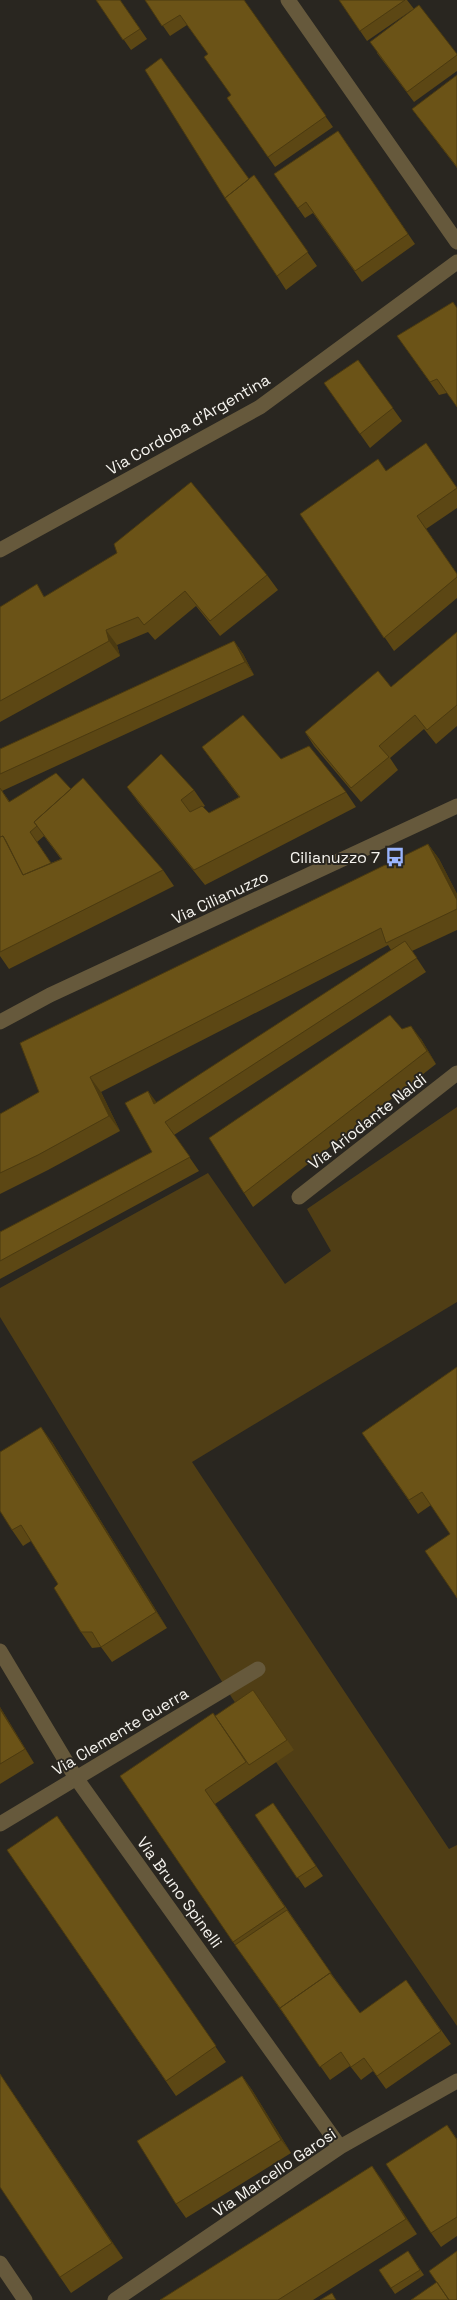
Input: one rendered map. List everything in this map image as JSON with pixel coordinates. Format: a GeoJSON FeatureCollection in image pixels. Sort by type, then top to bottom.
{"type":"FeatureCollection","features":[{"type":"Feature","properties":{"kind":"street"},"geometry":{"type":"LineString","coordinates":[[288,0],[457,242]]}},
{"type":"Feature","properties":{"kind":"street","name":"Via Cordoba d'Argentina"},"geometry":{"type":"LineString","coordinates":[[0,550],[260,407],[457,262]]}},
{"type":"Feature","properties":{"kind":"street","name":"Via Cilianuzzo"},"geometry":{"type":"LineString","coordinates":[[0,1022],[50,995],[457,806]]}},
{"type":"Feature","properties":{"kind":"street","name":"Via Ariodante Naldi"},"geometry":{"type":"LineString","coordinates":[[299,1197],[457,1073]]}},
{"type":"Feature","properties":{"kind":"street","name":"Via Bruno Spinelli"},"geometry":{"type":"LineString","coordinates":[[0,1652],[76,1778],[340,2147]]}},
{"type":"Feature","properties":{"kind":"street","name":"Via Clemente Guerra"},"geometry":{"type":"LineString","coordinates":[[0,1824],[258,1669]]}},
{"type":"Feature","properties":{"kind":"street","name":"Via Marcello Garosi"},"geometry":{"type":"LineString","coordinates":[[115,2300],[340,2147],[457,2081]]}},
{"type":"Feature","properties":{"kind":"street"},"geometry":{"type":"LineString","coordinates":[[0,2263],[25,2300]]}},
{"type":"Feature","properties":{"kind":"shaded area"},"geometry":{"type":"Polygon","coordinates":[[[457,1107],[457,1302],[192,1462],[449,1849],[457,1845],[457,2026],[232,1698],[0,1317],[0,1288],[208,1173],[285,1284],[331,1251],[307,1209],[457,1107]]]}},
{"type":"Feature","properties":{"kind":"building"},"geometry":{"type":"Polygon","coordinates":[[[96,0],[120,0],[140,29],[123,40],[96,0]]]}},
{"type":"Feature","properties":{"kind":"building"},"geometry":{"type":"Polygon","coordinates":[[[145,0],[244,0],[326,116],[268,157],[227,98],[231,95],[204,57],[208,54],[180,15],[162,26],[145,0]]]}},
{"type":"Feature","properties":{"kind":"building"},"geometry":{"type":"Polygon","coordinates":[[[339,0],[405,0],[360,31],[339,0]]]}},
{"type":"Feature","properties":{"kind":"building"},"geometry":{"type":"Polygon","coordinates":[[[419,5],[457,55],[407,92],[370,42],[419,5]]]}},
{"type":"Feature","properties":{"kind":"building"},"geometry":{"type":"Polygon","coordinates":[[[161,58],[249,179],[225,198],[145,70],[161,58]]]}},
{"type":"Feature","properties":{"kind":"building"},"geometry":{"type":"Polygon","coordinates":[[[457,75],[457,167],[412,109],[457,75]]]}},
{"type":"Feature","properties":{"kind":"building"},"geometry":{"type":"Polygon","coordinates":[[[338,131],[408,234],[355,271],[306,202],[298,208],[274,174],[338,131]]]}},
{"type":"Feature","properties":{"kind":"building"},"geometry":{"type":"Polygon","coordinates":[[[254,175],[308,252],[277,276],[225,198],[254,175]]]}},
{"type":"Feature","properties":{"kind":"building"},"geometry":{"type":"Polygon","coordinates":[[[453,302],[457,308],[457,407],[437,379],[430,382],[397,336],[453,302]]]}},
{"type":"Feature","properties":{"kind":"building"},"geometry":{"type":"Polygon","coordinates":[[[358,360],[393,408],[360,434],[324,383],[358,360]]]}},
{"type":"Feature","properties":{"kind":"building"},"geometry":{"type":"Polygon","coordinates":[[[426,443],[457,488],[417,516],[457,574],[457,577],[384,638],[300,514],[378,459],[386,471],[426,443]]]}},
{"type":"Feature","properties":{"kind":"building"},"geometry":{"type":"Polygon","coordinates":[[[191,482],[267,575],[210,621],[185,591],[144,625],[138,617],[106,630],[109,641],[0,701],[0,607],[37,584],[44,597],[117,553],[114,544],[191,482]]]}},
{"type":"Feature","properties":{"kind":"building"},"geometry":{"type":"Polygon","coordinates":[[[457,632],[457,705],[427,730],[415,715],[379,746],[389,757],[351,788],[305,732],[378,671],[391,687],[457,632]]]}},
{"type":"Feature","properties":{"kind":"building"},"geometry":{"type":"Polygon","coordinates":[[[234,641],[245,662],[0,774],[0,749],[234,641]]]}},
{"type":"Feature","properties":{"kind":"building"},"geometry":{"type":"Polygon","coordinates":[[[243,715],[281,759],[309,746],[346,792],[194,870],[127,787],[161,754],[194,790],[181,800],[190,812],[202,806],[209,813],[240,797],[202,747],[243,715]]]}},
{"type":"Feature","properties":{"kind":"building"},"geometry":{"type":"Polygon","coordinates":[[[56,773],[71,789],[34,822],[37,826],[30,832],[51,863],[23,875],[3,836],[0,837],[0,788],[9,802],[56,773]]]}},
{"type":"Feature","properties":{"kind":"building"},"geometry":{"type":"Polygon","coordinates":[[[83,778],[163,870],[0,952],[0,837],[3,836],[23,875],[62,859],[34,822],[83,778]]]}},
{"type":"Feature","properties":{"kind":"building"},"geometry":{"type":"Polygon","coordinates":[[[428,844],[457,900],[457,909],[386,943],[381,928],[90,1077],[109,1116],[38,1155],[0,1173],[0,1114],[39,1092],[20,1043],[428,844]]]}},
{"type":"Feature","properties":{"kind":"building"},"geometry":{"type":"Polygon","coordinates":[[[405,941],[417,958],[165,1122],[190,1157],[0,1261],[0,1232],[152,1152],[125,1103],[148,1091],[154,1104],[405,941]]]}},
{"type":"Feature","properties":{"kind":"building"},"geometry":{"type":"Polygon","coordinates":[[[390,1015],[402,1029],[411,1026],[427,1051],[244,1193],[209,1138],[390,1015]]]}},
{"type":"Feature","properties":{"kind":"building"},"geometry":{"type":"Polygon","coordinates":[[[457,1367],[457,1598],[425,1551],[450,1534],[422,1492],[409,1500],[362,1433],[457,1367]]]}},
{"type":"Feature","properties":{"kind":"building"},"geometry":{"type":"Polygon","coordinates":[[[41,1427],[156,1612],[101,1647],[92,1632],[81,1632],[54,1588],[58,1584],[21,1525],[12,1530],[0,1511],[0,1452],[41,1427]]]}},
{"type":"Feature","properties":{"kind":"building"},"geometry":{"type":"Polygon","coordinates":[[[253,1690],[287,1740],[249,1765],[215,1716],[253,1690]]]}},
{"type":"Feature","properties":{"kind":"building"},"geometry":{"type":"Polygon","coordinates":[[[0,1709],[25,1749],[0,1764],[0,1709]]]}},
{"type":"Feature","properties":{"kind":"building"},"geometry":{"type":"Polygon","coordinates":[[[213,1713],[246,1762],[205,1790],[285,1907],[233,1942],[120,1776],[213,1713]]]}},
{"type":"Feature","properties":{"kind":"building"},"geometry":{"type":"Polygon","coordinates":[[[273,1803],[316,1866],[297,1878],[255,1815],[273,1803]]]}},
{"type":"Feature","properties":{"kind":"building"},"geometry":{"type":"Polygon","coordinates":[[[57,1816],[216,2046],[166,2081],[7,1850],[57,1816]]]}},
{"type":"Feature","properties":{"kind":"building"},"geometry":{"type":"Polygon","coordinates":[[[287,1910],[331,1973],[280,2008],[235,1945],[287,1910]]]}},
{"type":"Feature","properties":{"kind":"building"},"geometry":{"type":"Polygon","coordinates":[[[330,1973],[360,2013],[406,1980],[441,2031],[377,2076],[364,2058],[351,2067],[341,2052],[320,2067],[280,2008],[330,1973]]]}},
{"type":"Feature","properties":{"kind":"building"},"geometry":{"type":"Polygon","coordinates":[[[0,2074],[112,2243],[60,2277],[0,2187],[0,2074]]]}},
{"type":"Feature","properties":{"kind":"building"},"geometry":{"type":"Polygon","coordinates":[[[242,2076],[281,2140],[176,2204],[137,2141],[242,2076]]]}},
{"type":"Feature","properties":{"kind":"building"},"geometry":{"type":"Polygon","coordinates":[[[447,2125],[457,2140],[457,2217],[431,2233],[386,2164],[447,2125]]]}},
{"type":"Feature","properties":{"kind":"building"},"geometry":{"type":"Polygon","coordinates":[[[372,2166],[406,2219],[278,2300],[160,2300],[372,2166]]]}},
{"type":"Feature","properties":{"kind":"building"},"geometry":{"type":"Polygon","coordinates":[[[408,2251],[420,2270],[391,2288],[379,2270],[408,2251]]]}},
{"type":"Feature","properties":{"kind":"building"},"geometry":{"type":"Polygon","coordinates":[[[457,2251],[457,2300],[449,2300],[429,2271],[457,2251]]]}},
{"type":"Feature","properties":{"kind":"building"},"geometry":{"type":"Polygon","coordinates":[[[437,2282],[449,2300],[411,2300],[437,2282]]]}},
{"type":"Feature","properties":{"kind":"building"},"geometry":{"type":"Polygon","coordinates":[[[332,2293],[336,2300],[320,2300],[332,2293]]]}},
{"type":"Feature","properties":{"kind":"place","name":"Cilianuzzo 7"},"geometry":{"type":"Point","coordinates":[395,857]}}]}
